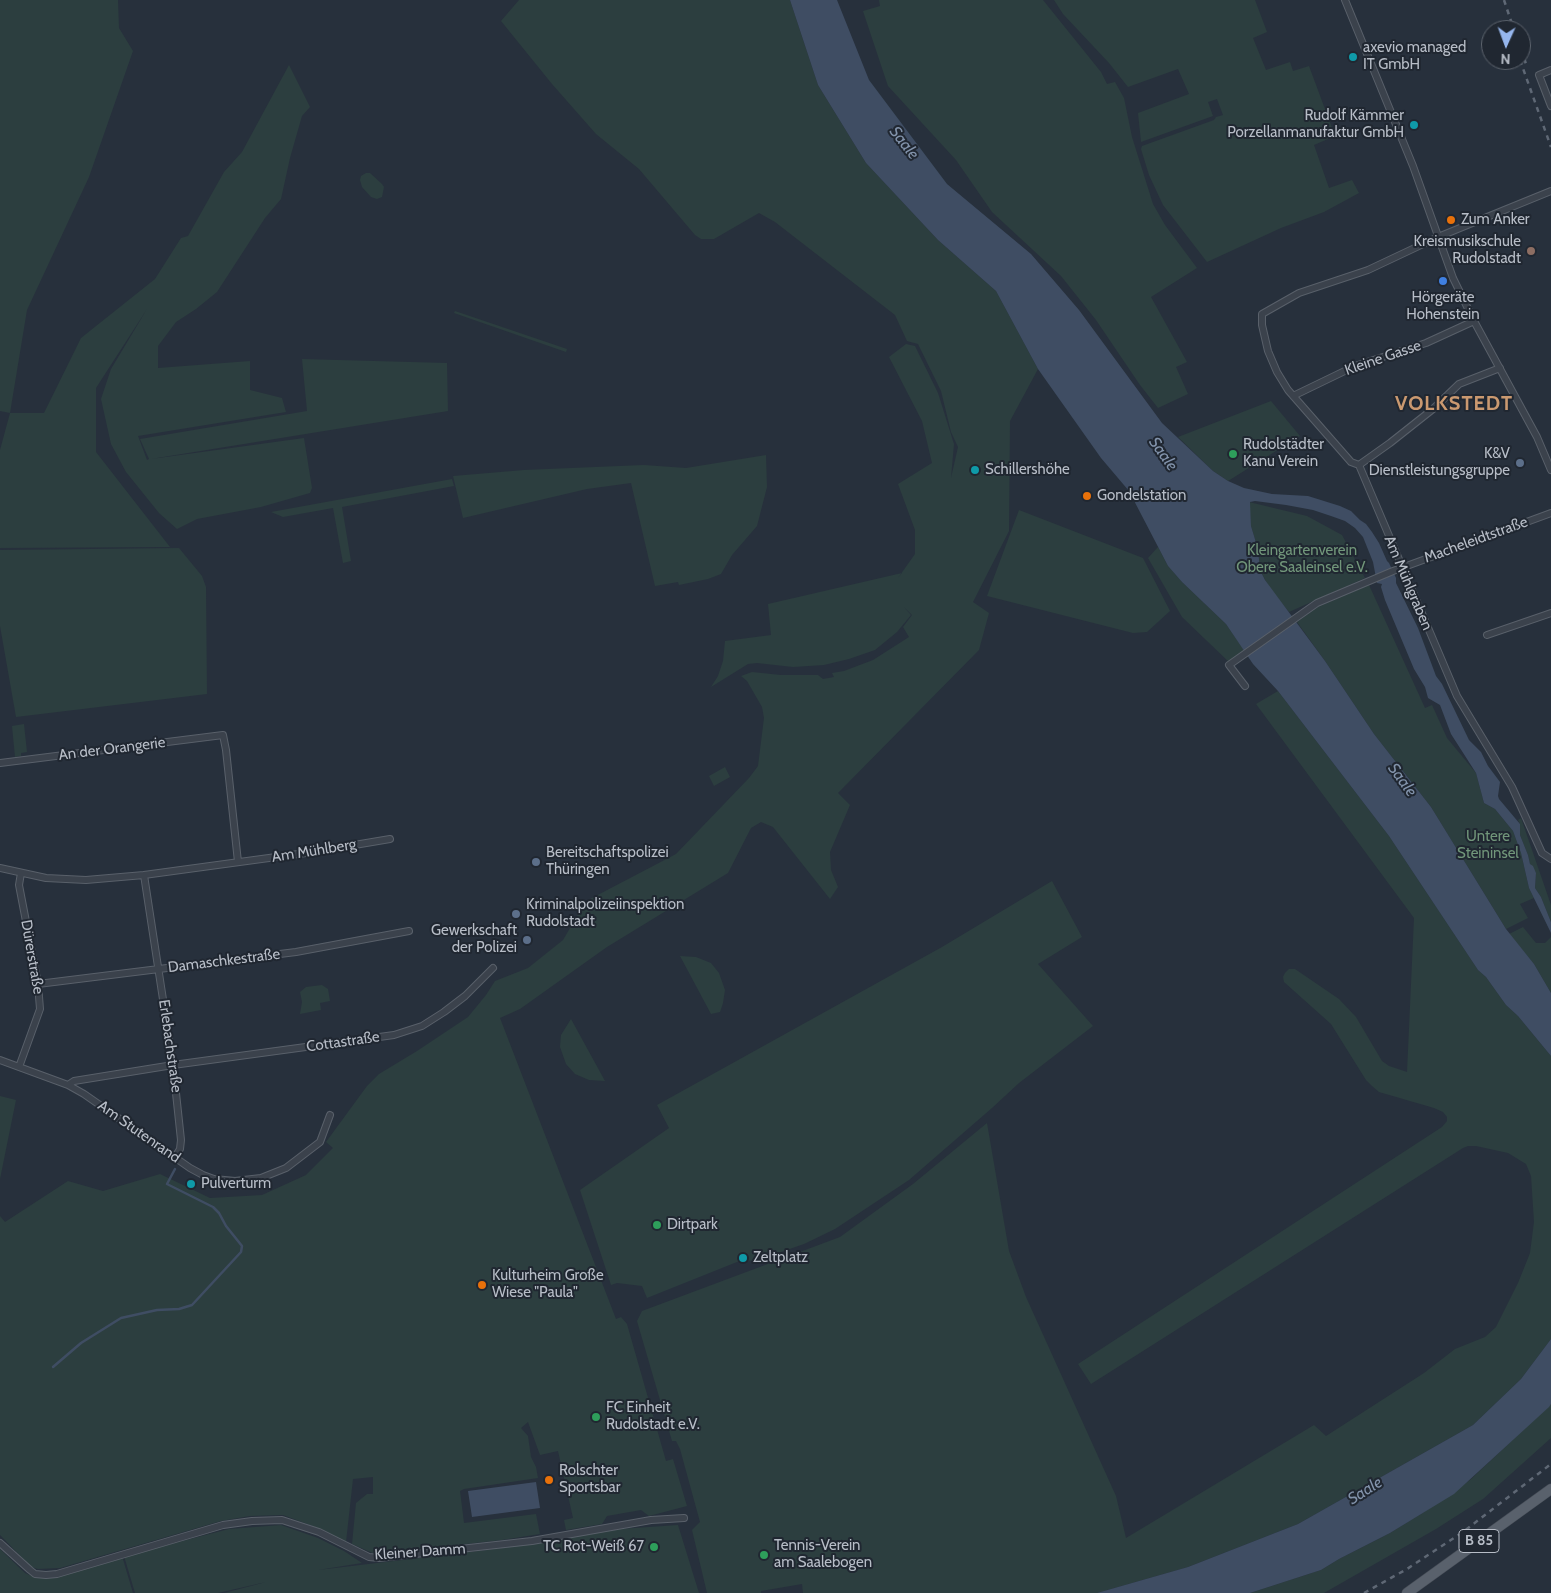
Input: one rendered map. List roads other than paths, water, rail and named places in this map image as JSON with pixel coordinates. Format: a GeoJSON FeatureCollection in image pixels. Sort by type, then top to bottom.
{"type":"FeatureCollection","features":[{"type":"Feature","properties":{"kind":"main road","name":"B 85"},"geometry":{"type":"LineString","coordinates":[[1407,1593],[1551,1489]]}},
{"type":"Feature","properties":{"kind":"street"},"geometry":{"type":"LineString","coordinates":[[1345,0],[1414,166],[1453,278],[1474,321],[1537,437],[1551,470]]}},
{"type":"Feature","properties":{"kind":"street"},"geometry":{"type":"LineString","coordinates":[[1551,70],[1539,75],[1551,106]]}},
{"type":"Feature","properties":{"kind":"street"},"geometry":{"type":"LineString","coordinates":[[1438,237],[1551,191]]}},
{"type":"Feature","properties":{"kind":"street","name":"Am Mühlgraben"},"geometry":{"type":"LineString","coordinates":[[1438,237],[1368,270],[1299,293],[1262,314],[1262,325],[1268,351],[1276,372],[1293,396],[1351,462],[1359,465],[1401,568],[1457,696],[1512,787],[1542,853],[1551,860]]}},
{"type":"Feature","properties":{"kind":"street","name":"Kleine Gasse"},"geometry":{"type":"LineString","coordinates":[[1293,396],[1355,366],[1426,343],[1474,321]]}},
{"type":"Feature","properties":{"kind":"street"},"geometry":{"type":"LineString","coordinates":[[1359,465],[1433,409],[1459,384],[1500,368]]}},
{"type":"Feature","properties":{"kind":"street","name":"Macheleidtstraße"},"geometry":{"type":"LineString","coordinates":[[1245,686],[1230,665],[1317,603],[1393,571],[1551,513]]}},
{"type":"Feature","properties":{"kind":"street"},"geometry":{"type":"LineString","coordinates":[[1487,635],[1551,613]]}},
{"type":"Feature","properties":{"kind":"street","name":"An der Orangerie"},"geometry":{"type":"LineString","coordinates":[[0,763],[223,735],[238,862]]}},
{"type":"Feature","properties":{"kind":"street","name":"Am Mühlberg"},"geometry":{"type":"LineString","coordinates":[[0,868],[46,878],[78,880],[144,876],[308,853],[390,839]]}},
{"type":"Feature","properties":{"kind":"street","name":"Dürerstraße"},"geometry":{"type":"LineString","coordinates":[[19,1067],[40,1009],[38,984],[19,886],[21,873]]}},
{"type":"Feature","properties":{"kind":"street","name":"Erlebachstraße"},"geometry":{"type":"LineString","coordinates":[[144,876],[173,1065],[181,1140],[180,1149],[175,1157]]}},
{"type":"Feature","properties":{"kind":"street","name":"Damaschkestraße"},"geometry":{"type":"LineString","coordinates":[[38,984],[296,952],[409,931]]}},
{"type":"Feature","properties":{"kind":"street","name":"Cottastraße"},"geometry":{"type":"LineString","coordinates":[[173,1065],[375,1038],[406,1032],[422,1026],[444,1012],[465,996],[493,968]]}},
{"type":"Feature","properties":{"kind":"street","name":"Am Stutenrand"},"geometry":{"type":"LineString","coordinates":[[0,1060],[68,1085],[175,1157],[203,1175],[214,1179],[235,1181],[261,1178],[286,1168],[320,1142],[330,1115]]}},
{"type":"Feature","properties":{"kind":"street","name":"Am Stutenrand"},"geometry":{"type":"LineString","coordinates":[[68,1085],[74,1081],[173,1065]]}},
{"type":"Feature","properties":{"kind":"street","name":"Kleiner Damm"},"geometry":{"type":"LineString","coordinates":[[0,1543],[30,1570],[36,1574],[46,1575],[57,1574],[223,1525],[252,1521],[282,1520],[319,1532],[369,1557],[379,1558],[532,1542],[651,1520],[684,1518]]}},
{"type":"Feature","properties":{"kind":"water","name":"Saale"},"geometry":{"type":"Polygon","coordinates":[[[790,0],[837,0],[869,80],[947,184],[1031,254],[1079,310],[1162,423],[1213,471],[1228,481],[1244,488],[1272,494],[1308,496],[1340,506],[1351,511],[1372,532],[1396,578],[1396,583],[1418,628],[1436,676],[1442,684],[1469,740],[1481,752],[1488,766],[1500,782],[1499,799],[1520,824],[1520,835],[1530,864],[1536,873],[1535,888],[1541,897],[1551,922],[1551,933],[1529,888],[1521,853],[1513,831],[1495,809],[1484,803],[1476,773],[1451,734],[1440,705],[1428,698],[1425,687],[1414,669],[1385,600],[1381,587],[1382,584],[1377,583],[1373,562],[1363,537],[1345,521],[1313,510],[1255,501],[1250,502],[1251,526],[1258,549],[1260,570],[1265,580],[1325,661],[1374,734],[1431,807],[1506,929],[1534,964],[1551,993],[1551,1056],[1518,1016],[1506,1005],[1486,977],[1478,970],[1389,836],[1278,691],[1253,664],[1226,624],[1168,566],[1129,491],[1101,458],[1038,369],[996,291],[938,240],[866,163],[818,85],[790,0]]]}},
{"type":"Feature","properties":{"kind":"water","name":"Saale"},"geometry":{"type":"Polygon","coordinates":[[[1551,1339],[1551,1404],[1549,1407],[1454,1494],[1390,1533],[1321,1570],[1250,1593],[1097,1593],[1188,1567],[1298,1524],[1473,1425],[1521,1379],[1551,1339]]]}},
{"type":"Feature","properties":{"kind":"water"},"geometry":{"type":"Polygon","coordinates":[[[536,1482],[540,1508],[472,1517],[468,1491],[536,1482]]]}},
{"type":"Feature","properties":{"kind":"waterway"},"geometry":{"type":"LineString","coordinates":[[53,1367],[81,1343],[121,1318],[157,1310],[179,1309],[192,1305],[241,1252],[242,1246],[213,1207],[167,1184],[175,1169]]}},
{"type":"Feature","properties":{"kind":"railway"},"geometry":{"type":"LineString","coordinates":[[1504,0],[1511,20]]}},
{"type":"Feature","properties":{"kind":"railway"},"geometry":{"type":"LineString","coordinates":[[1524,70],[1551,147]]}},
{"type":"Feature","properties":{"kind":"railway"},"geometry":{"type":"LineString","coordinates":[[1364,1593],[1407,1569],[1463,1532],[1551,1464]]}},
{"type":"Feature","properties":{"kind":"place","name":"axevio managed IT GmbH"},"geometry":{"type":"Point","coordinates":[1353,57]}},
{"type":"Feature","properties":{"kind":"place","name":"Rudolf Kämmer Porzellanmanufaktur GmbH"},"geometry":{"type":"Point","coordinates":[1414,125]}},
{"type":"Feature","properties":{"kind":"place","name":"Zum Anker"},"geometry":{"type":"Point","coordinates":[1451,220]}},
{"type":"Feature","properties":{"kind":"place","name":"Kreismusikschule Rudolstadt"},"geometry":{"type":"Point","coordinates":[1531,251]}},
{"type":"Feature","properties":{"kind":"place","name":"Hörgeräte Hohenstein"},"geometry":{"type":"Point","coordinates":[1443,281]}},
{"type":"Feature","properties":{"kind":"place","name":"Rudolstädter Kanu Verein"},"geometry":{"type":"Point","coordinates":[1233,454]}},
{"type":"Feature","properties":{"kind":"place","name":"K&V Dienstleistungsgruppe"},"geometry":{"type":"Point","coordinates":[1520,463]}},
{"type":"Feature","properties":{"kind":"place","name":"Schillershöhe"},"geometry":{"type":"Point","coordinates":[975,470]}},
{"type":"Feature","properties":{"kind":"place","name":"Gondelstation"},"geometry":{"type":"Point","coordinates":[1087,496]}},
{"type":"Feature","properties":{"kind":"place","name":"Bereitschaftspolizei Thüringen"},"geometry":{"type":"Point","coordinates":[536,862]}},
{"type":"Feature","properties":{"kind":"place","name":"Kriminalpolizeiinspektion Rudolstadt"},"geometry":{"type":"Point","coordinates":[516,914]}},
{"type":"Feature","properties":{"kind":"place","name":"Gewerkschaft der Polizei"},"geometry":{"type":"Point","coordinates":[527,940]}},
{"type":"Feature","properties":{"kind":"place","name":"Pulverturm"},"geometry":{"type":"Point","coordinates":[191,1184]}},
{"type":"Feature","properties":{"kind":"place","name":"Dirtpark"},"geometry":{"type":"Point","coordinates":[657,1225]}},
{"type":"Feature","properties":{"kind":"place","name":"Zeltplatz"},"geometry":{"type":"Point","coordinates":[743,1258]}},
{"type":"Feature","properties":{"kind":"place","name":"Kulturheim Große Wiese \"Paula\""},"geometry":{"type":"Point","coordinates":[482,1285]}},
{"type":"Feature","properties":{"kind":"place","name":"FC Einheit Rudolstadt e.V."},"geometry":{"type":"Point","coordinates":[596,1417]}},
{"type":"Feature","properties":{"kind":"place","name":"Rolschter Sportsbar"},"geometry":{"type":"Point","coordinates":[549,1480]}},
{"type":"Feature","properties":{"kind":"place","name":"TC Rot-Weiß 67"},"geometry":{"type":"Point","coordinates":[654,1547]}},
{"type":"Feature","properties":{"kind":"place","name":"Tennis-Verein am Saalebogen"},"geometry":{"type":"Point","coordinates":[764,1555]}},
{"type":"Feature","properties":{"kind":"district","name":"VOLKSTEDT"},"geometry":{"type":"Point","coordinates":[1454,404]}},
{"type":"Feature","properties":{"kind":"park label","name":"Kleingartenverein Obere Saaleinsel e.V."},"geometry":{"type":"Point","coordinates":[1302,560]}},
{"type":"Feature","properties":{"kind":"park label","name":"Untere Steininsel"},"geometry":{"type":"Point","coordinates":[1488,846]}}]}
